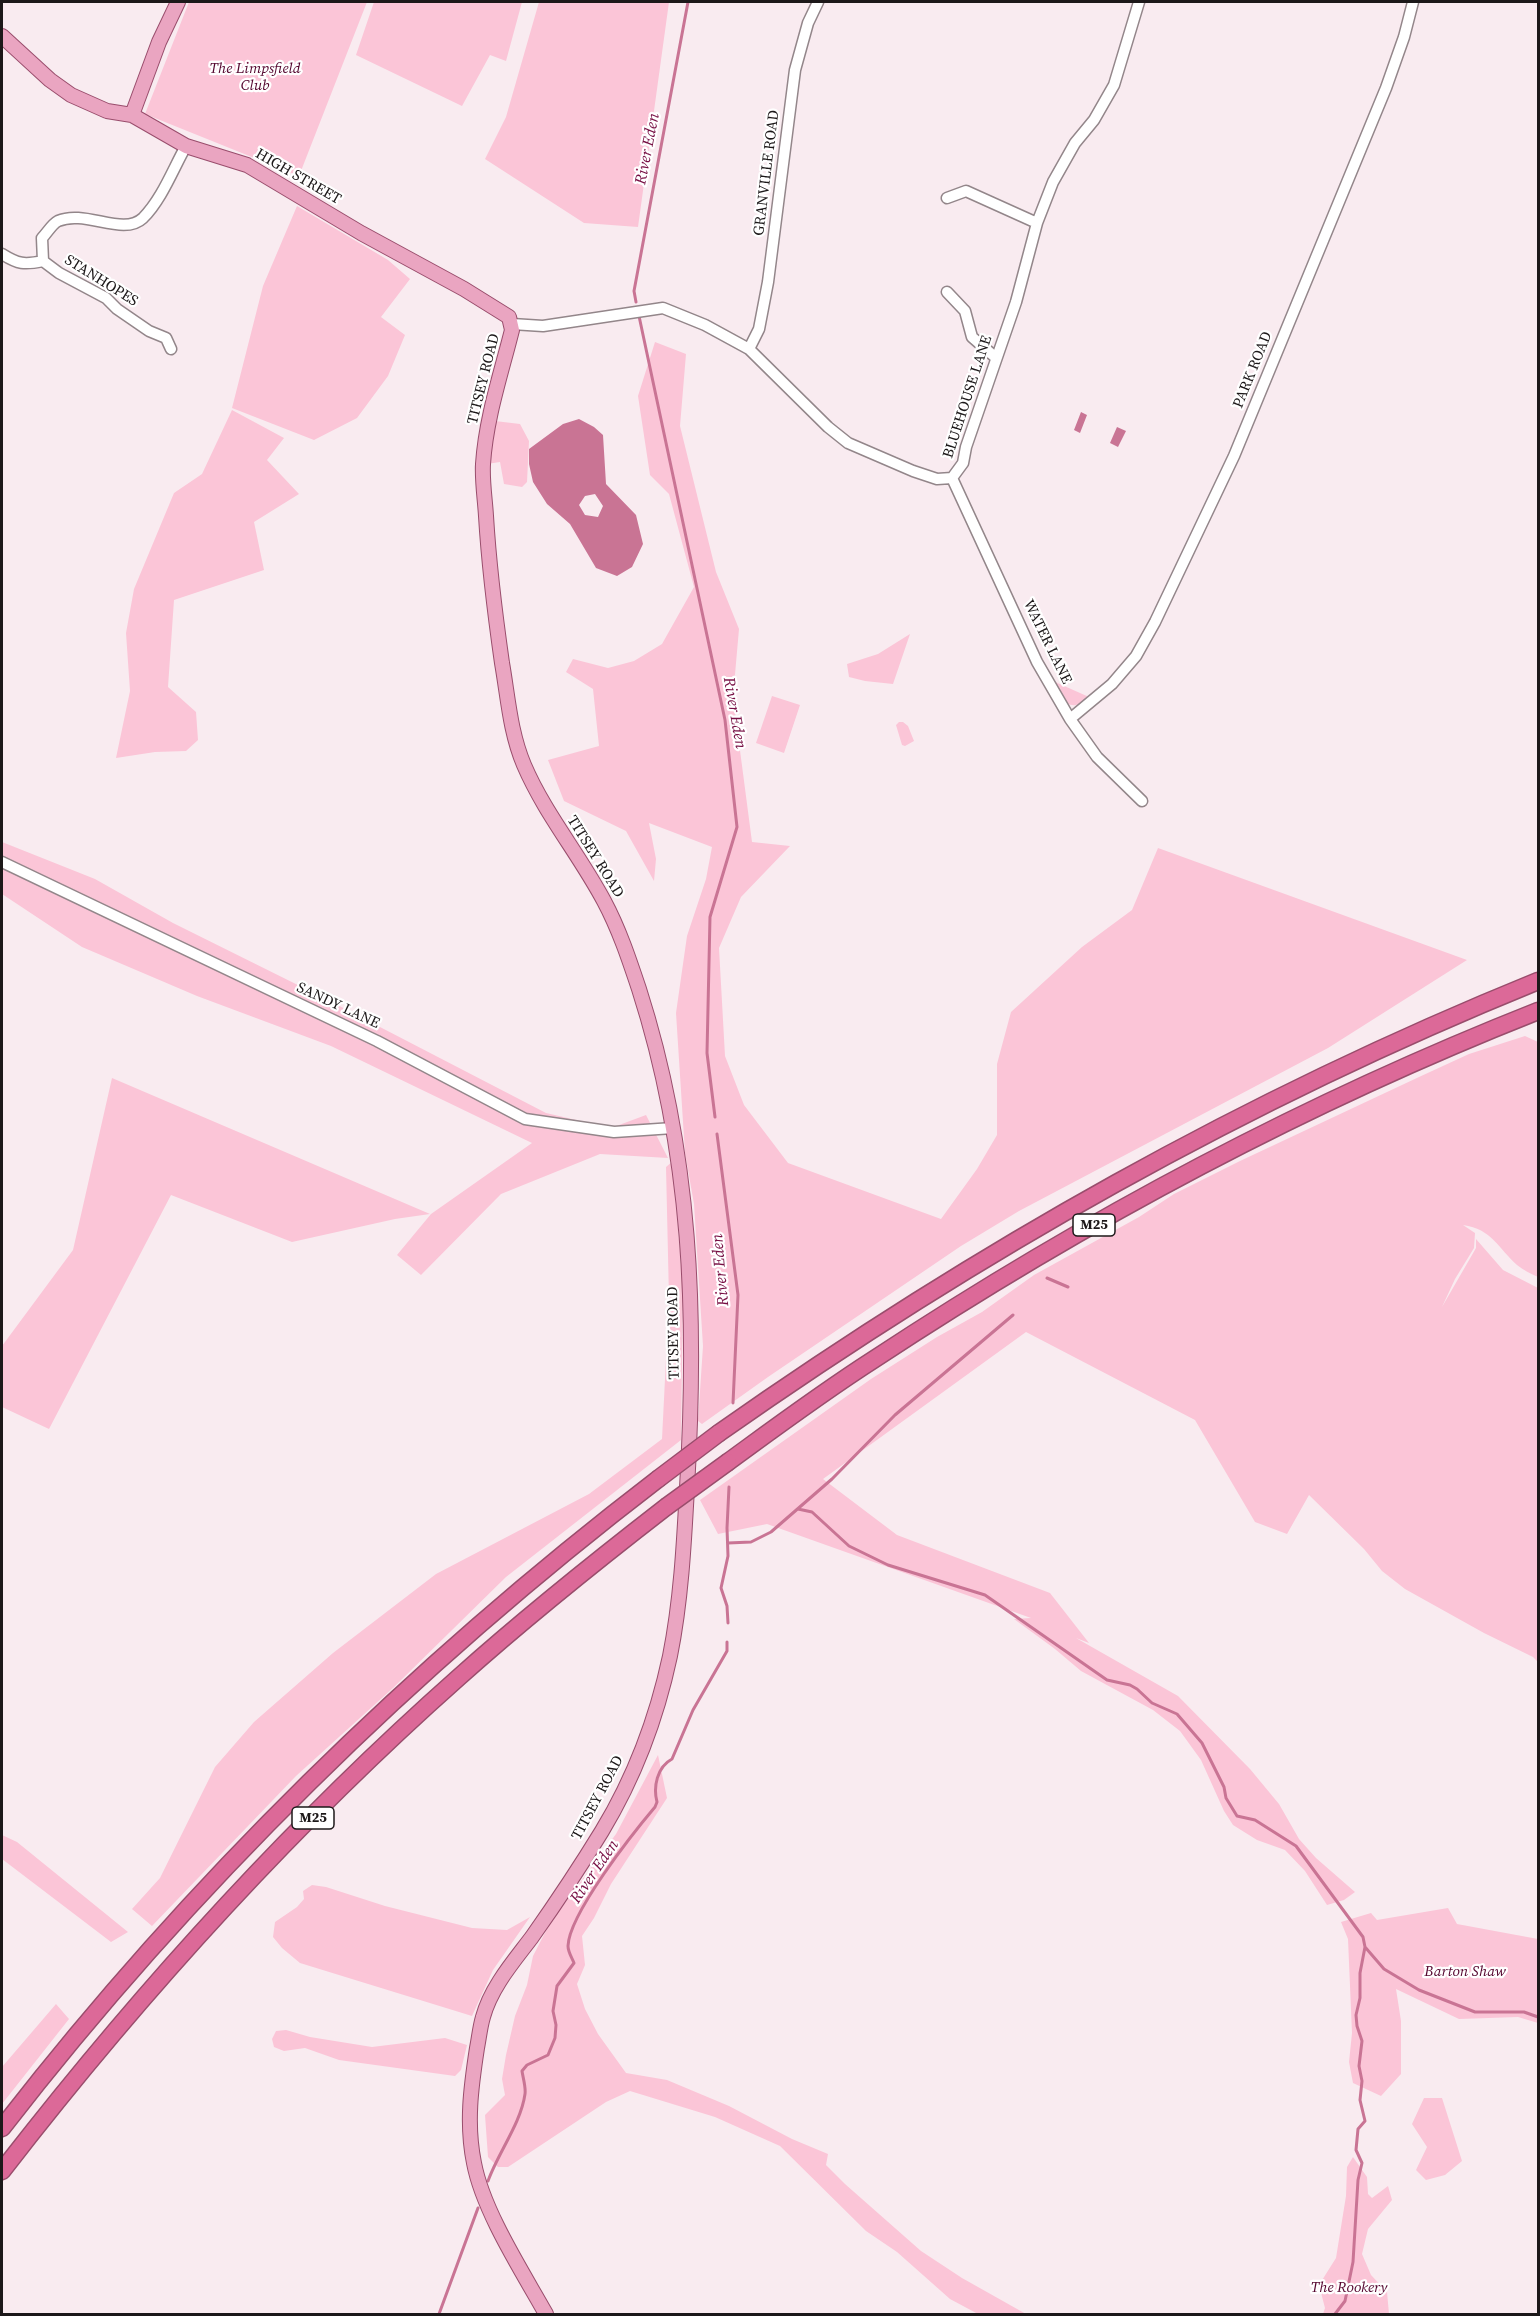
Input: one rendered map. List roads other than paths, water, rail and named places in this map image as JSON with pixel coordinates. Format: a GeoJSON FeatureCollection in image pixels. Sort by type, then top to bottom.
{"type":"FeatureCollection","features":[{"type":"Feature","properties":{"kind":"highway","name":"M25"},"geometry":{"type":"LineString","coordinates":[[2,2128],[82,2028],[161,1939],[317,1776],[449,1653],[657,1479],[719,1433],[903,1308],[1057,1215],[1236,1118],[1457,1015],[1539,981]]}},
{"type":"Feature","properties":{"kind":"highway","name":"M25"},"geometry":{"type":"LineString","coordinates":[[2,2171],[80,2072],[160,1979],[207,1926],[323,1807],[500,1641],[666,1507],[871,1361],[1049,1250],[1247,1141],[1373,1082],[1537,1012]]}},
{"type":"Feature","properties":{"kind":"main road"},"geometry":{"type":"LineString","coordinates":[[132,116],[159,42],[178,2]]}},
{"type":"Feature","properties":{"kind":"main road","name":"HIGH STREET"},"geometry":{"type":"LineString","coordinates":[[2,36],[50,80],[71,95],[107,111],[132,116],[186,146],[247,165],[361,233],[464,289],[509,317],[512,324]]}},
{"type":"Feature","properties":{"kind":"main road","name":"TITSEY ROAD"},"geometry":{"type":"LineString","coordinates":[[512,324],[489,424],[483,467],[490,578],[513,739],[552,820],[575,852],[604,902],[622,941],[641,995],[666,1091],[681,1174],[687,1224],[693,1338],[691,1427],[683,1556],[671,1651],[658,1702],[641,1751],[621,1796],[578,1867],[508,1968],[483,2014],[471,2084],[470,2127],[474,2164],[484,2198],[546,2314]]}},
{"type":"Feature","properties":{"kind":"street","name":"GRANVILLE ROAD"},"geometry":{"type":"LineString","coordinates":[[749,349],[759,329],[768,282],[795,70],[808,23],[818,2]]}},
{"type":"Feature","properties":{"kind":"street","name":"BLUEHOUSE LANE"},"geometry":{"type":"LineString","coordinates":[[512,324],[543,326],[663,308],[705,325],[749,349],[828,427],[848,443],[913,471],[937,479],[952,478],[963,464],[966,447],[995,357],[1016,302],[1037,223],[1053,182],[1075,143],[1094,120],[1114,85],[1139,2]]}},
{"type":"Feature","properties":{"kind":"street","name":"PARK ROAD"},"geometry":{"type":"LineString","coordinates":[[1070,719],[1112,684],[1136,656],[1234,456],[1382,99],[1404,37],[1413,2]]}},
{"type":"Feature","properties":{"kind":"street","name":"STANHOPES"},"geometry":{"type":"LineString","coordinates":[[171,349],[166,338],[149,331],[117,309],[106,298],[59,273],[43,261],[42,238],[57,222],[81,217],[122,226],[142,219],[159,196],[186,146]]}},
{"type":"Feature","properties":{"kind":"street"},"geometry":{"type":"LineString","coordinates":[[947,198],[966,191],[1037,223]]}},
{"type":"Feature","properties":{"kind":"street"},"geometry":{"type":"LineString","coordinates":[[2,254],[12,261],[27,264],[43,261]]}},
{"type":"Feature","properties":{"kind":"street"},"geometry":{"type":"LineString","coordinates":[[947,292],[965,311],[972,338],[995,357]]}},
{"type":"Feature","properties":{"kind":"street","name":"WATER LANE"},"geometry":{"type":"LineString","coordinates":[[952,478],[1036,662],[1070,719],[1097,757],[1142,801]]}},
{"type":"Feature","properties":{"kind":"street","name":"SANDY LANE"},"geometry":{"type":"LineString","coordinates":[[2,862],[377,1041],[525,1119],[614,1132],[673,1128]]}},
{"type":"Feature","properties":{"kind":"waterway","name":"River Eden"},"geometry":{"type":"LineString","coordinates":[[636,302],[634,291],[688,2]]}},
{"type":"Feature","properties":{"kind":"waterway","name":"River Eden"},"geometry":{"type":"LineString","coordinates":[[639,316],[725,720],[737,827],[710,917],[707,1053],[715,1117]]}},
{"type":"Feature","properties":{"kind":"waterway","name":"River Eden"},"geometry":{"type":"LineString","coordinates":[[717,1134],[738,1295],[733,1403]]}},
{"type":"Feature","properties":{"kind":"waterway"},"geometry":{"type":"LineString","coordinates":[[1047,1278],[1068,1287]]}},
{"type":"Feature","properties":{"kind":"waterway"},"geometry":{"type":"LineString","coordinates":[[728,1543],[751,1542],[771,1532],[832,1479],[895,1415],[1013,1315]]}},
{"type":"Feature","properties":{"kind":"waterway","name":"River Eden"},"geometry":{"type":"LineString","coordinates":[[728,1623],[727,1606],[721,1588],[728,1556],[729,1487]]}},
{"type":"Feature","properties":{"kind":"waterway"},"geometry":{"type":"LineString","coordinates":[[798,1509],[812,1512],[849,1546],[888,1565],[985,1595],[1107,1680],[1130,1685],[1152,1703],[1177,1714],[1202,1743],[1224,1787],[1226,1798],[1237,1816],[1255,1820],[1296,1846],[1363,1937],[1365,1947],[1356,2015],[1362,2041],[1359,2066],[1362,2081],[1360,2100],[1365,2121],[1358,2129],[1356,2150],[1362,2163],[1358,2180],[1353,2262],[1345,2301],[1335,2314]]}},
{"type":"Feature","properties":{"kind":"waterway","name":"River Eden"},"geometry":{"type":"LineString","coordinates":[[488,2181],[523,2105],[525,2085],[522,2071],[527,2065],[548,2055],[555,2038],[556,2025],[553,2011],[557,1986],[574,1963],[568,1948],[571,1932],[579,1914],[604,1874],[655,1807],[657,1778],[663,1767],[672,1759],[693,1710],[727,1651],[727,1642]]}},
{"type":"Feature","properties":{"kind":"waterway"},"geometry":{"type":"LineString","coordinates":[[1365,1947],[1384,1969],[1419,1990],[1475,2012],[1524,2012],[1538,2017]]}},
{"type":"Feature","properties":{"kind":"waterway","name":"River Eden"},"geometry":{"type":"LineString","coordinates":[[439,2314],[478,2208]]}},
{"type":"Feature","properties":{"kind":"park label","name":"The Limpsfield Club"},"geometry":{"type":"Point","coordinates":[255,78]}},
{"type":"Feature","properties":{"kind":"park label","name":"Barton Shaw"},"geometry":{"type":"Point","coordinates":[1465,1972]}},
{"type":"Feature","properties":{"kind":"park label","name":"The Rookery"},"geometry":{"type":"Point","coordinates":[1349,2288]}}]}
